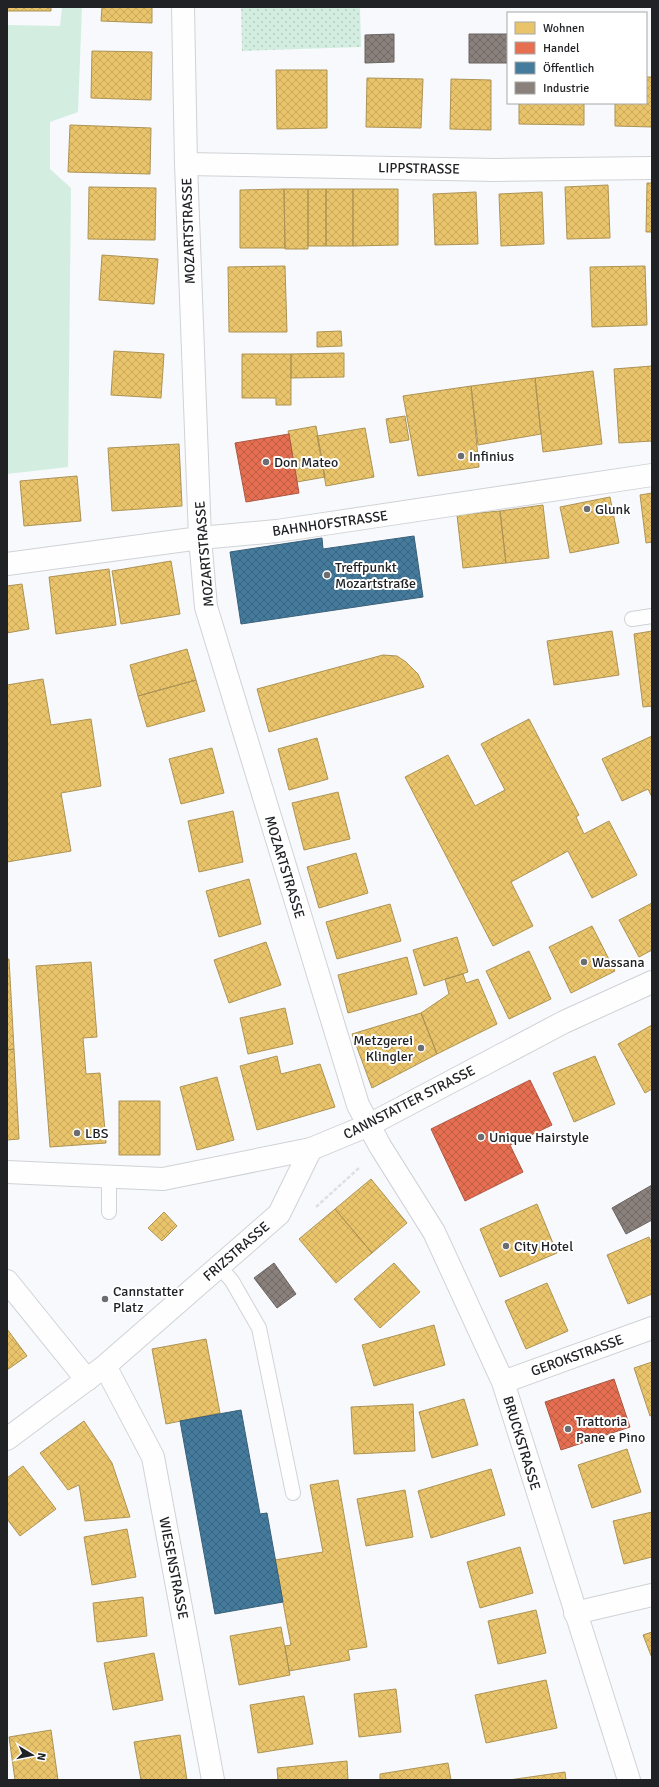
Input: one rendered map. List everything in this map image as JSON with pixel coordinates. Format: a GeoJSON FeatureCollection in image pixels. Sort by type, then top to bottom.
{"type":"FeatureCollection","features":[{"type":"Feature","properties":{"kind":"street","name":"MOZARTSTRASSE"},"geometry":{"type":"LineString","coordinates":[[183,7],[186,164],[200,538],[206,607],[358,1105],[369,1125]]}},
{"type":"Feature","properties":{"kind":"street","name":"LIPPSTRASSE"},"geometry":{"type":"LineString","coordinates":[[186,164],[495,170],[652,168]]}},
{"type":"Feature","properties":{"kind":"street","name":"BAHNHOFSTRASSE"},"geometry":{"type":"LineString","coordinates":[[7,564],[200,538],[277,531],[652,475]]}},
{"type":"Feature","properties":{"kind":"street","name":"CANNSTATTER STRASSE"},"geometry":{"type":"LineString","coordinates":[[7,1172],[164,1179],[310,1149],[369,1125],[564,1022],[652,982]]}},
{"type":"Feature","properties":{"kind":"street","name":"BRUCKSTRASSE"},"geometry":{"type":"LineString","coordinates":[[369,1125],[434,1232],[503,1382],[629,1780]]}},
{"type":"Feature","properties":{"kind":"street","name":"FRIZSTRASSE"},"geometry":{"type":"LineString","coordinates":[[7,1439],[105,1366],[279,1214],[310,1149]]}},
{"type":"Feature","properties":{"kind":"street"},"geometry":{"type":"LineString","coordinates":[[7,1281],[87,1380]]}},
{"type":"Feature","properties":{"kind":"street","name":"GEROKSTRASSE"},"geometry":{"type":"LineString","coordinates":[[503,1382],[652,1328]]}},
{"type":"Feature","properties":{"kind":"street","name":"WIESENSTRASSE"},"geometry":{"type":"LineString","coordinates":[[105,1366],[153,1457],[213,1780]]}},
{"type":"Feature","properties":{"kind":"street"},"geometry":{"type":"LineString","coordinates":[[575,1613],[652,1595]]}},
{"type":"Feature","properties":{"kind":"lane"},"geometry":{"type":"LineString","coordinates":[[632,619],[652,616]]}},
{"type":"Feature","properties":{"kind":"lane"},"geometry":{"type":"LineString","coordinates":[[109,1176],[109,1212]]}},
{"type":"Feature","properties":{"kind":"lane"},"geometry":{"type":"LineString","coordinates":[[219,1266],[232,1280],[259,1328],[293,1493]]}},
{"type":"Feature","properties":{"kind":"green space"},"geometry":{"type":"Polygon","coordinates":[[[62,7],[82,7],[78,112],[50,122],[50,169],[71,188],[68,467],[7,474],[7,25],[60,26],[62,7]]]}},
{"type":"Feature","properties":{"kind":"green space"},"geometry":{"type":"Polygon","coordinates":[[[241,7],[360,7],[361,47],[242,51],[241,7]]]}},
{"type":"Feature","properties":{"kind":"building: Wohnen"},"geometry":{"type":"Polygon","coordinates":[[[7,7],[51,7],[51,11],[7,11],[7,7]]]}},
{"type":"Feature","properties":{"kind":"building: Wohnen"},"geometry":{"type":"Polygon","coordinates":[[[102,7],[152,7],[152,23],[101,21],[102,7]]]}},
{"type":"Feature","properties":{"kind":"building: Wohnen"},"geometry":{"type":"Polygon","coordinates":[[[92,51],[152,52],[151,100],[91,98],[92,51]]]}},
{"type":"Feature","properties":{"kind":"building: Wohnen"},"geometry":{"type":"Polygon","coordinates":[[[276,70],[327,70],[327,128],[277,129],[276,70]]]}},
{"type":"Feature","properties":{"kind":"building: Wohnen"},"geometry":{"type":"Polygon","coordinates":[[[647,77],[652,77],[652,127],[615,126],[615,104],[647,104],[647,77]]]}},
{"type":"Feature","properties":{"kind":"building: Wohnen"},"geometry":{"type":"Polygon","coordinates":[[[367,78],[423,79],[421,128],[366,127],[367,78]]]}},
{"type":"Feature","properties":{"kind":"building: Wohnen"},"geometry":{"type":"Polygon","coordinates":[[[451,79],[491,80],[491,130],[450,129],[451,79]]]}},
{"type":"Feature","properties":{"kind":"building: Wohnen"},"geometry":{"type":"Polygon","coordinates":[[[519,104],[584,104],[584,125],[519,124],[519,104]]]}},
{"type":"Feature","properties":{"kind":"building: Wohnen"},"geometry":{"type":"Polygon","coordinates":[[[70,125],[151,128],[150,174],[68,172],[70,125]]]}},
{"type":"Feature","properties":{"kind":"building: Wohnen"},"geometry":{"type":"Polygon","coordinates":[[[647,183],[652,183],[652,232],[646,232],[647,183]]]}},
{"type":"Feature","properties":{"kind":"building: Wohnen"},"geometry":{"type":"Polygon","coordinates":[[[608,185],[610,238],[567,239],[565,187],[608,185]]]}},
{"type":"Feature","properties":{"kind":"building: Wohnen"},"geometry":{"type":"Polygon","coordinates":[[[89,187],[156,188],[155,240],[88,239],[89,187]]]}},
{"type":"Feature","properties":{"kind":"building: Wohnen"},"geometry":{"type":"Polygon","coordinates":[[[284,189],[285,248],[240,248],[240,190],[284,189]]]}},
{"type":"Feature","properties":{"kind":"building: Wohnen"},"geometry":{"type":"Polygon","coordinates":[[[284,189],[308,189],[308,249],[285,249],[284,189]]]}},
{"type":"Feature","properties":{"kind":"building: Wohnen"},"geometry":{"type":"Polygon","coordinates":[[[308,189],[326,189],[326,246],[308,246],[308,189]]]}},
{"type":"Feature","properties":{"kind":"building: Wohnen"},"geometry":{"type":"Polygon","coordinates":[[[326,189],[353,189],[353,246],[326,246],[326,189]]]}},
{"type":"Feature","properties":{"kind":"building: Wohnen"},"geometry":{"type":"Polygon","coordinates":[[[353,189],[398,189],[398,245],[353,246],[353,189]]]}},
{"type":"Feature","properties":{"kind":"building: Wohnen"},"geometry":{"type":"Polygon","coordinates":[[[476,192],[478,244],[435,245],[433,194],[476,192]]]}},
{"type":"Feature","properties":{"kind":"building: Wohnen"},"geometry":{"type":"Polygon","coordinates":[[[542,192],[544,244],[501,246],[499,194],[542,192]]]}},
{"type":"Feature","properties":{"kind":"building: Wohnen"},"geometry":{"type":"Polygon","coordinates":[[[102,255],[158,259],[154,304],[99,300],[102,255]]]}},
{"type":"Feature","properties":{"kind":"building: Wohnen"},"geometry":{"type":"Polygon","coordinates":[[[285,266],[287,332],[229,332],[228,267],[285,266]]]}},
{"type":"Feature","properties":{"kind":"building: Wohnen"},"geometry":{"type":"Polygon","coordinates":[[[645,266],[647,325],[592,327],[590,267],[645,266]]]}},
{"type":"Feature","properties":{"kind":"building: Wohnen"},"geometry":{"type":"Polygon","coordinates":[[[341,331],[342,346],[317,347],[317,332],[341,331]]]}},
{"type":"Feature","properties":{"kind":"building: Wohnen"},"geometry":{"type":"Polygon","coordinates":[[[114,351],[164,354],[161,398],[111,395],[114,351]]]}},
{"type":"Feature","properties":{"kind":"building: Wohnen"},"geometry":{"type":"Polygon","coordinates":[[[344,353],[344,377],[291,378],[291,354],[344,353]]]}},
{"type":"Feature","properties":{"kind":"building: Wohnen"},"geometry":{"type":"Polygon","coordinates":[[[242,354],[291,354],[291,405],[276,405],[276,398],[242,398],[242,354]]]}},
{"type":"Feature","properties":{"kind":"building: Wohnen"},"geometry":{"type":"Polygon","coordinates":[[[652,366],[652,441],[619,443],[614,369],[652,366]]]}},
{"type":"Feature","properties":{"kind":"building: Wohnen"},"geometry":{"type":"Polygon","coordinates":[[[593,371],[602,444],[543,452],[535,378],[593,371]]]}},
{"type":"Feature","properties":{"kind":"building: Wohnen"},"geometry":{"type":"Polygon","coordinates":[[[535,378],[541,434],[478,445],[471,386],[535,378]]]}},
{"type":"Feature","properties":{"kind":"building: Wohnen"},"geometry":{"type":"Polygon","coordinates":[[[471,386],[479,467],[418,476],[403,396],[471,386]]]}},
{"type":"Feature","properties":{"kind":"building: Wohnen"},"geometry":{"type":"Polygon","coordinates":[[[405,416],[409,440],[390,443],[386,419],[405,416]]]}},
{"type":"Feature","properties":{"kind":"building: Wohnen"},"geometry":{"type":"Polygon","coordinates":[[[316,426],[325,477],[297,482],[288,431],[316,426]]]}},
{"type":"Feature","properties":{"kind":"building: Wohnen"},"geometry":{"type":"Polygon","coordinates":[[[365,428],[374,477],[326,486],[317,436],[365,428]]]}},
{"type":"Feature","properties":{"kind":"building: Wohnen"},"geometry":{"type":"Polygon","coordinates":[[[179,444],[182,506],[112,511],[108,448],[179,444]]]}},
{"type":"Feature","properties":{"kind":"building: Wohnen"},"geometry":{"type":"Polygon","coordinates":[[[77,476],[81,521],[24,526],[20,481],[77,476]]]}},
{"type":"Feature","properties":{"kind":"building: Wohnen"},"geometry":{"type":"Polygon","coordinates":[[[652,493],[652,542],[646,543],[640,495],[652,493]]]}},
{"type":"Feature","properties":{"kind":"building: Wohnen"},"geometry":{"type":"Polygon","coordinates":[[[610,497],[619,543],[570,553],[560,507],[610,497]]]}},
{"type":"Feature","properties":{"kind":"building: Wohnen"},"geometry":{"type":"Polygon","coordinates":[[[543,505],[549,558],[506,563],[500,511],[543,505]]]}},
{"type":"Feature","properties":{"kind":"building: Wohnen"},"geometry":{"type":"Polygon","coordinates":[[[500,511],[506,563],[463,568],[457,515],[500,511]]]}},
{"type":"Feature","properties":{"kind":"building: Wohnen"},"geometry":{"type":"Polygon","coordinates":[[[171,561],[180,614],[121,624],[112,571],[171,561]]]}},
{"type":"Feature","properties":{"kind":"building: Wohnen"},"geometry":{"type":"Polygon","coordinates":[[[109,569],[116,625],[56,634],[49,577],[109,569]]]}},
{"type":"Feature","properties":{"kind":"building: Wohnen"},"geometry":{"type":"Polygon","coordinates":[[[22,584],[29,629],[7,633],[7,586],[22,584]]]}},
{"type":"Feature","properties":{"kind":"building: Wohnen"},"geometry":{"type":"Polygon","coordinates":[[[612,631],[619,675],[554,685],[547,641],[612,631]]]}},
{"type":"Feature","properties":{"kind":"building: Wohnen"},"geometry":{"type":"Polygon","coordinates":[[[652,631],[652,706],[643,707],[634,634],[652,631]]]}},
{"type":"Feature","properties":{"kind":"building: Wohnen"},"geometry":{"type":"Polygon","coordinates":[[[187,649],[196,680],[138,696],[130,665],[187,649]]]}},
{"type":"Feature","properties":{"kind":"building: Wohnen"},"geometry":{"type":"Polygon","coordinates":[[[383,655],[397,656],[406,662],[418,674],[424,687],[269,732],[257,689],[383,655]]]}},
{"type":"Feature","properties":{"kind":"building: Wohnen"},"geometry":{"type":"Polygon","coordinates":[[[43,679],[51,725],[91,719],[101,786],[61,793],[71,851],[7,862],[7,685],[43,679]]]}},
{"type":"Feature","properties":{"kind":"building: Wohnen"},"geometry":{"type":"Polygon","coordinates":[[[196,680],[205,711],[147,727],[138,696],[196,680]]]}},
{"type":"Feature","properties":{"kind":"building: Wohnen"},"geometry":{"type":"Polygon","coordinates":[[[529,719],[579,815],[576,817],[584,834],[609,821],[637,875],[592,898],[568,851],[511,882],[533,926],[493,946],[405,777],[448,755],[475,806],[505,790],[481,744],[529,719]]]}},
{"type":"Feature","properties":{"kind":"building: Wohnen"},"geometry":{"type":"Polygon","coordinates":[[[652,736],[652,797],[648,789],[622,801],[602,759],[652,736]]]}},
{"type":"Feature","properties":{"kind":"building: Wohnen"},"geometry":{"type":"Polygon","coordinates":[[[317,738],[328,779],[289,790],[278,749],[317,738]]]}},
{"type":"Feature","properties":{"kind":"building: Wohnen"},"geometry":{"type":"Polygon","coordinates":[[[212,748],[224,793],[181,804],[169,759],[212,748]]]}},
{"type":"Feature","properties":{"kind":"building: Wohnen"},"geometry":{"type":"Polygon","coordinates":[[[338,792],[350,839],[304,850],[292,803],[338,792]]]}},
{"type":"Feature","properties":{"kind":"building: Wohnen"},"geometry":{"type":"Polygon","coordinates":[[[233,811],[243,862],[199,872],[188,821],[233,811]]]}},
{"type":"Feature","properties":{"kind":"building: Wohnen"},"geometry":{"type":"Polygon","coordinates":[[[356,853],[368,893],[319,908],[307,867],[356,853]]]}},
{"type":"Feature","properties":{"kind":"building: Wohnen"},"geometry":{"type":"Polygon","coordinates":[[[249,879],[261,924],[219,937],[206,891],[249,879]]]}},
{"type":"Feature","properties":{"kind":"building: Wohnen"},"geometry":{"type":"Polygon","coordinates":[[[652,903],[652,950],[639,957],[619,920],[652,903]]]}},
{"type":"Feature","properties":{"kind":"building: Wohnen"},"geometry":{"type":"Polygon","coordinates":[[[390,904],[401,941],[337,959],[326,922],[390,904]]]}},
{"type":"Feature","properties":{"kind":"building: Wohnen"},"geometry":{"type":"Polygon","coordinates":[[[592,926],[615,971],[571,993],[549,947],[592,926]]]}},
{"type":"Feature","properties":{"kind":"building: Wohnen"},"geometry":{"type":"Polygon","coordinates":[[[457,937],[468,972],[424,986],[413,950],[457,937]]]}},
{"type":"Feature","properties":{"kind":"building: Wohnen"},"geometry":{"type":"Polygon","coordinates":[[[266,942],[281,985],[229,1003],[214,960],[266,942]]]}},
{"type":"Feature","properties":{"kind":"building: Wohnen"},"geometry":{"type":"Polygon","coordinates":[[[529,951],[551,999],[509,1019],[486,971],[529,951]]]}},
{"type":"Feature","properties":{"kind":"building: Wohnen"},"geometry":{"type":"Polygon","coordinates":[[[407,957],[417,994],[348,1013],[338,975],[407,957]]]}},
{"type":"Feature","properties":{"kind":"building: Wohnen"},"geometry":{"type":"Polygon","coordinates":[[[7,959],[9,959],[14,1049],[7,1050],[7,959]]]}},
{"type":"Feature","properties":{"kind":"building: Wohnen"},"geometry":{"type":"Polygon","coordinates":[[[91,962],[97,1037],[83,1038],[86,1074],[100,1073],[106,1143],[50,1147],[36,966],[91,962]]]}},
{"type":"Feature","properties":{"kind":"building: Wohnen"},"geometry":{"type":"Polygon","coordinates":[[[463,974],[466,983],[478,979],[497,1024],[437,1054],[421,1013],[449,994],[445,979],[463,974]]]}},
{"type":"Feature","properties":{"kind":"building: Wohnen"},"geometry":{"type":"Polygon","coordinates":[[[285,1008],[293,1044],[248,1054],[240,1018],[285,1008]]]}},
{"type":"Feature","properties":{"kind":"building: Wohnen"},"geometry":{"type":"Polygon","coordinates":[[[421,1013],[437,1054],[372,1088],[352,1034],[421,1013]]]}},
{"type":"Feature","properties":{"kind":"building: Wohnen"},"geometry":{"type":"Polygon","coordinates":[[[652,1025],[652,1089],[645,1093],[618,1044],[652,1025]]]}},
{"type":"Feature","properties":{"kind":"building: Wohnen"},"geometry":{"type":"Polygon","coordinates":[[[14,1049],[19,1139],[7,1140],[7,1050],[14,1049]]]}},
{"type":"Feature","properties":{"kind":"building: Wohnen"},"geometry":{"type":"Polygon","coordinates":[[[277,1056],[281,1074],[320,1064],[335,1107],[257,1130],[240,1066],[277,1056]]]}},
{"type":"Feature","properties":{"kind":"building: Wohnen"},"geometry":{"type":"Polygon","coordinates":[[[595,1056],[615,1104],[574,1122],[553,1073],[595,1056]]]}},
{"type":"Feature","properties":{"kind":"building: Wohnen"},"geometry":{"type":"Polygon","coordinates":[[[217,1077],[234,1140],[197,1150],[180,1087],[217,1077]]]}},
{"type":"Feature","properties":{"kind":"building: Wohnen"},"geometry":{"type":"Polygon","coordinates":[[[119,1101],[160,1101],[160,1155],[119,1155],[119,1101]]]}},
{"type":"Feature","properties":{"kind":"building: Wohnen"},"geometry":{"type":"Polygon","coordinates":[[[371,1179],[407,1223],[372,1253],[335,1209],[371,1179]]]}},
{"type":"Feature","properties":{"kind":"building: Wohnen"},"geometry":{"type":"Polygon","coordinates":[[[537,1204],[557,1253],[500,1277],[480,1229],[537,1204]]]}},
{"type":"Feature","properties":{"kind":"building: Wohnen"},"geometry":{"type":"Polygon","coordinates":[[[335,1209],[372,1253],[336,1283],[299,1239],[335,1209]]]}},
{"type":"Feature","properties":{"kind":"building: Wohnen"},"geometry":{"type":"Polygon","coordinates":[[[164,1212],[177,1226],[162,1241],[148,1228],[164,1212]]]}},
{"type":"Feature","properties":{"kind":"building: Wohnen"},"geometry":{"type":"Polygon","coordinates":[[[649,1237],[652,1244],[652,1294],[628,1304],[607,1255],[649,1237]]]}},
{"type":"Feature","properties":{"kind":"building: Wohnen"},"geometry":{"type":"Polygon","coordinates":[[[394,1263],[420,1292],[380,1328],[354,1299],[394,1263]]]}},
{"type":"Feature","properties":{"kind":"building: Wohnen"},"geometry":{"type":"Polygon","coordinates":[[[547,1283],[568,1331],[526,1349],[505,1301],[547,1283]]]}},
{"type":"Feature","properties":{"kind":"building: Wohnen"},"geometry":{"type":"Polygon","coordinates":[[[434,1325],[445,1365],[374,1386],[362,1345],[434,1325]]]}},
{"type":"Feature","properties":{"kind":"building: Wohnen"},"geometry":{"type":"Polygon","coordinates":[[[7,1329],[27,1356],[7,1370],[7,1329]]]}},
{"type":"Feature","properties":{"kind":"building: Wohnen"},"geometry":{"type":"Polygon","coordinates":[[[206,1339],[220,1413],[166,1424],[152,1349],[206,1339]]]}},
{"type":"Feature","properties":{"kind":"building: Wohnen"},"geometry":{"type":"Polygon","coordinates":[[[652,1362],[652,1415],[650,1416],[634,1368],[652,1362]]]}},
{"type":"Feature","properties":{"kind":"building: Wohnen"},"geometry":{"type":"Polygon","coordinates":[[[464,1399],[478,1445],[432,1458],[419,1412],[464,1399]]]}},
{"type":"Feature","properties":{"kind":"building: Wohnen"},"geometry":{"type":"Polygon","coordinates":[[[413,1404],[415,1451],[354,1454],[351,1407],[413,1404]]]}},
{"type":"Feature","properties":{"kind":"building: Wohnen"},"geometry":{"type":"Polygon","coordinates":[[[84,1421],[112,1463],[130,1517],[85,1521],[79,1485],[68,1490],[40,1453],[84,1421]]]}},
{"type":"Feature","properties":{"kind":"building: Wohnen"},"geometry":{"type":"Polygon","coordinates":[[[627,1449],[641,1492],[592,1508],[578,1465],[627,1449]]]}},
{"type":"Feature","properties":{"kind":"building: Wohnen"},"geometry":{"type":"Polygon","coordinates":[[[23,1466],[56,1509],[20,1536],[7,1519],[7,1478],[23,1466]]]}},
{"type":"Feature","properties":{"kind":"building: Wohnen"},"geometry":{"type":"Polygon","coordinates":[[[491,1469],[505,1515],[431,1538],[418,1491],[491,1469]]]}},
{"type":"Feature","properties":{"kind":"building: Wohnen"},"geometry":{"type":"Polygon","coordinates":[[[338,1480],[367,1647],[348,1650],[350,1660],[289,1671],[285,1646],[291,1645],[275,1560],[323,1552],[310,1485],[338,1480]]]}},
{"type":"Feature","properties":{"kind":"building: Wohnen"},"geometry":{"type":"Polygon","coordinates":[[[405,1490],[413,1537],[366,1546],[357,1499],[405,1490]]]}},
{"type":"Feature","properties":{"kind":"building: Wohnen"},"geometry":{"type":"Polygon","coordinates":[[[652,1512],[652,1557],[624,1564],[613,1521],[652,1512]]]}},
{"type":"Feature","properties":{"kind":"building: Wohnen"},"geometry":{"type":"Polygon","coordinates":[[[127,1529],[136,1577],[92,1585],[84,1537],[127,1529]]]}},
{"type":"Feature","properties":{"kind":"building: Wohnen"},"geometry":{"type":"Polygon","coordinates":[[[520,1547],[533,1593],[480,1608],[467,1562],[520,1547]]]}},
{"type":"Feature","properties":{"kind":"building: Wohnen"},"geometry":{"type":"Polygon","coordinates":[[[143,1597],[147,1636],[97,1642],[93,1603],[143,1597]]]}},
{"type":"Feature","properties":{"kind":"building: Wohnen"},"geometry":{"type":"Polygon","coordinates":[[[536,1610],[546,1653],[498,1664],[488,1621],[536,1610]]]}},
{"type":"Feature","properties":{"kind":"building: Wohnen"},"geometry":{"type":"Polygon","coordinates":[[[281,1627],[290,1675],[239,1685],[230,1636],[281,1627]]]}},
{"type":"Feature","properties":{"kind":"building: Wohnen"},"geometry":{"type":"Polygon","coordinates":[[[652,1632],[652,1658],[643,1635],[652,1632]]]}},
{"type":"Feature","properties":{"kind":"building: Wohnen"},"geometry":{"type":"Polygon","coordinates":[[[154,1653],[163,1700],[113,1710],[104,1663],[154,1653]]]}},
{"type":"Feature","properties":{"kind":"building: Wohnen"},"geometry":{"type":"Polygon","coordinates":[[[546,1680],[557,1728],[486,1743],[475,1695],[546,1680]]]}},
{"type":"Feature","properties":{"kind":"building: Wohnen"},"geometry":{"type":"Polygon","coordinates":[[[396,1689],[401,1732],[359,1737],[354,1694],[396,1689]]]}},
{"type":"Feature","properties":{"kind":"building: Wohnen"},"geometry":{"type":"Polygon","coordinates":[[[304,1696],[313,1744],[258,1753],[250,1705],[304,1696]]]}},
{"type":"Feature","properties":{"kind":"building: Wohnen"},"geometry":{"type":"Polygon","coordinates":[[[51,1730],[58,1780],[15,1780],[9,1737],[51,1730]]]}},
{"type":"Feature","properties":{"kind":"building: Wohnen"},"geometry":{"type":"Polygon","coordinates":[[[180,1735],[187,1780],[141,1780],[134,1742],[180,1735]]]}},
{"type":"Feature","properties":{"kind":"building: Wohnen"},"geometry":{"type":"Polygon","coordinates":[[[347,1761],[348,1780],[278,1780],[277,1768],[347,1761]]]}},
{"type":"Feature","properties":{"kind":"building: Wohnen"},"geometry":{"type":"Polygon","coordinates":[[[448,1763],[451,1780],[380,1780],[380,1774],[448,1763]]]}},
{"type":"Feature","properties":{"kind":"building: Wohnen"},"geometry":{"type":"Polygon","coordinates":[[[565,1772],[566,1780],[509,1780],[565,1772]]]}},
{"type":"Feature","properties":{"kind":"building: Handel","name":"Don Mateo"},"geometry":{"type":"Polygon","coordinates":[[[289,434],[299,493],[246,502],[235,443],[289,434]]]}},
{"type":"Feature","properties":{"kind":"building: Handel","name":"Unique Hairstyle"},"geometry":{"type":"Polygon","coordinates":[[[530,1080],[552,1125],[510,1145],[523,1172],[465,1201],[431,1129],[530,1080]]]}},
{"type":"Feature","properties":{"kind":"building: Handel"},"geometry":{"type":"Polygon","coordinates":[[[614,1379],[630,1427],[561,1450],[545,1402],[614,1379]]]}},
{"type":"Feature","properties":{"kind":"building: Öffentlich","name":"Treffpunkt Mozartstraße"},"geometry":{"type":"Polygon","coordinates":[[[414,536],[423,597],[241,624],[230,552],[322,538],[323,549],[414,536]]]}},
{"type":"Feature","properties":{"kind":"building: Öffentlich"},"geometry":{"type":"Polygon","coordinates":[[[241,1410],[260,1514],[267,1513],[283,1602],[215,1614],[180,1421],[241,1410]]]}},
{"type":"Feature","properties":{"kind":"building: Industrie"},"geometry":{"type":"Polygon","coordinates":[[[394,34],[394,62],[365,63],[365,35],[394,34]]]}},
{"type":"Feature","properties":{"kind":"building: Industrie"},"geometry":{"type":"Polygon","coordinates":[[[469,34],[507,34],[507,63],[469,63],[469,34]]]}},
{"type":"Feature","properties":{"kind":"building: Industrie"},"geometry":{"type":"Polygon","coordinates":[[[652,1185],[652,1220],[626,1234],[612,1208],[652,1185]]]}},
{"type":"Feature","properties":{"kind":"building: Industrie"},"geometry":{"type":"Polygon","coordinates":[[[274,1263],[296,1294],[277,1308],[254,1278],[274,1263]]]}},
{"type":"Feature","properties":{"kind":"place","name":"Infinius"},"geometry":{"type":"Point","coordinates":[461,456]}},
{"type":"Feature","properties":{"kind":"place","name":"Don Mateo"},"geometry":{"type":"Point","coordinates":[266,462]}},
{"type":"Feature","properties":{"kind":"place","name":"Glunk"},"geometry":{"type":"Point","coordinates":[587,509]}},
{"type":"Feature","properties":{"kind":"place","name":"Treffpunkt Mozartstraße"},"geometry":{"type":"Point","coordinates":[327,575]}},
{"type":"Feature","properties":{"kind":"place","name":"Wassana"},"geometry":{"type":"Point","coordinates":[584,962]}},
{"type":"Feature","properties":{"kind":"place","name":"Metzgerei Klingler"},"geometry":{"type":"Point","coordinates":[421,1048]}},
{"type":"Feature","properties":{"kind":"place","name":"LBS"},"geometry":{"type":"Point","coordinates":[77,1133]}},
{"type":"Feature","properties":{"kind":"place","name":"Unique Hairstyle"},"geometry":{"type":"Point","coordinates":[481,1137]}},
{"type":"Feature","properties":{"kind":"place","name":"City Hotel"},"geometry":{"type":"Point","coordinates":[506,1246]}},
{"type":"Feature","properties":{"kind":"place","name":"Cannstatter Platz"},"geometry":{"type":"Point","coordinates":[105,1299]}},
{"type":"Feature","properties":{"kind":"place","name":"Trattoria Pane e Pino"},"geometry":{"type":"Point","coordinates":[568,1429]}}]}
